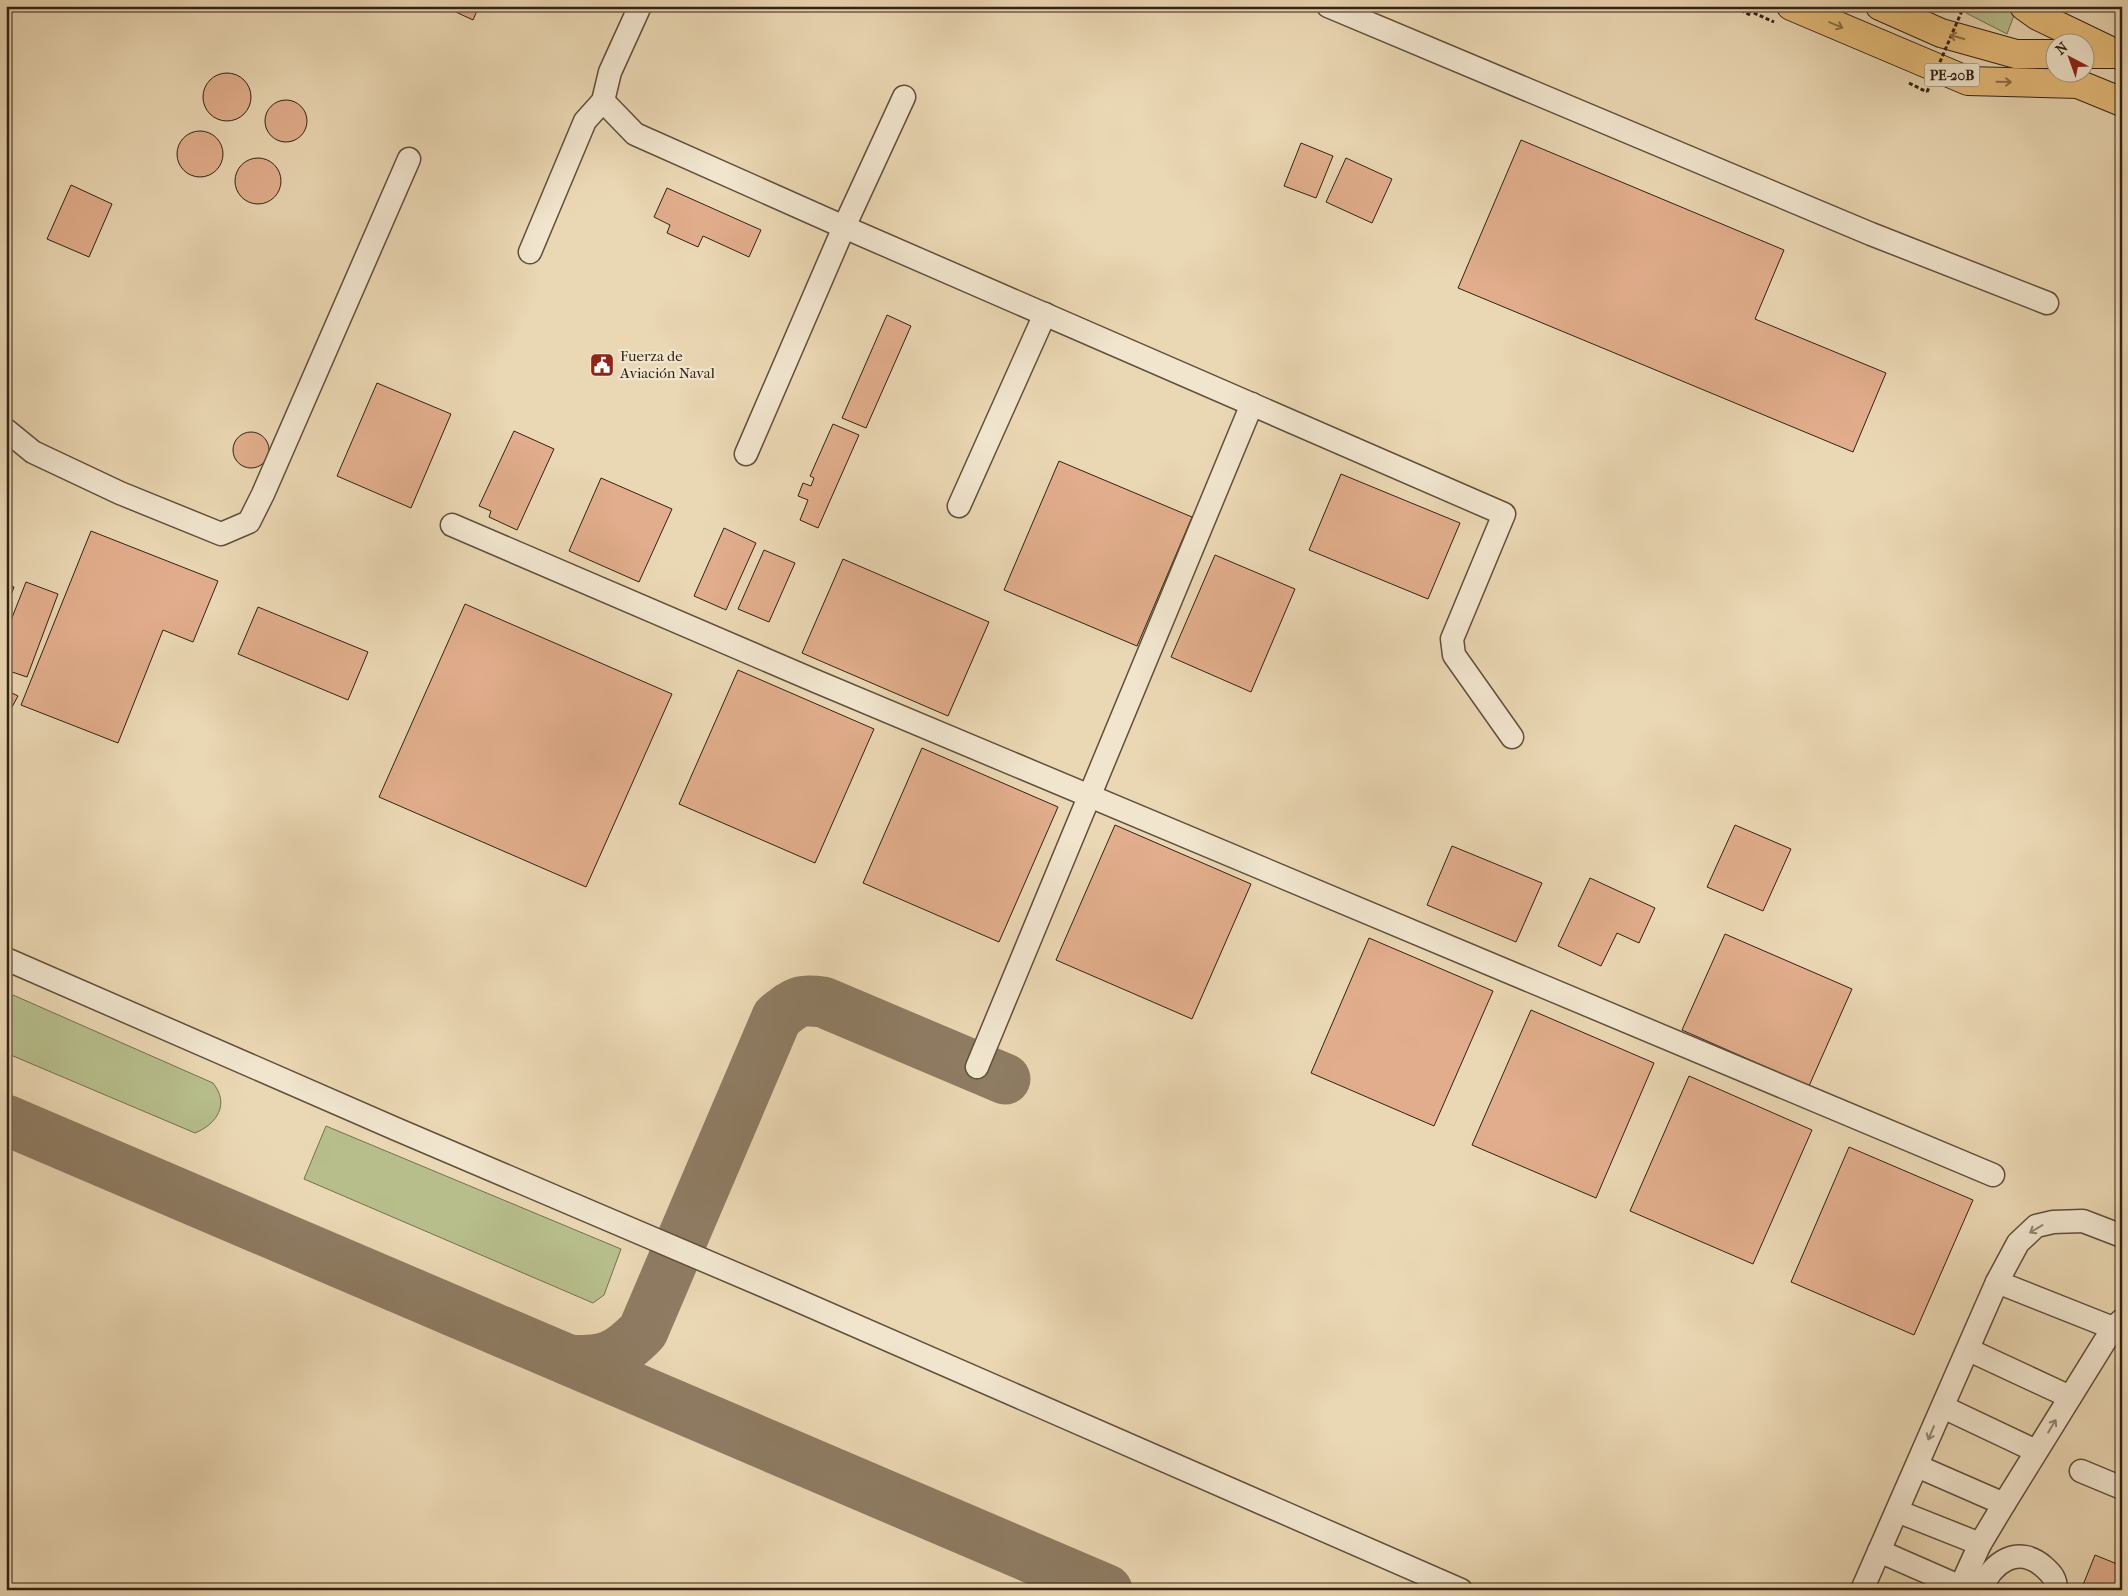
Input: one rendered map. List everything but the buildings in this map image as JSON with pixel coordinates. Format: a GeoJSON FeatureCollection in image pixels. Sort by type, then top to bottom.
{"type":"FeatureCollection","features":[{"type":"Feature","properties":{"kind":"main road","name":"PE-20B"},"geometry":{"type":"LineString","coordinates":[[1791,6],[1968,82],[2078,84],[2122,102]]}},
{"type":"Feature","properties":{"kind":"main road","name":"PE-20B"},"geometry":{"type":"LineString","coordinates":[[1880,6],[1942,33],[2016,54],[2046,54]]}},
{"type":"Feature","properties":{"kind":"main road"},"geometry":{"type":"LineString","coordinates":[[2035,10],[2119,55]]}},
{"type":"Feature","properties":{"kind":"main road"},"geometry":{"type":"LineString","coordinates":[[2096,54],[2119,55]]}},
{"type":"Feature","properties":{"kind":"lane"},"geometry":{"type":"LineString","coordinates":[[530,252],[586,121],[603,102],[610,72],[640,6]]}},
{"type":"Feature","properties":{"kind":"lane"},"geometry":{"type":"LineString","coordinates":[[1328,6],[1870,234],[2047,302]]}},
{"type":"Feature","properties":{"kind":"lane"},"geometry":{"type":"LineString","coordinates":[[746,454],[844,227],[904,97]]}},
{"type":"Feature","properties":{"kind":"lane"},"geometry":{"type":"LineString","coordinates":[[603,102],[635,134],[1504,514],[1452,639],[1454,655],[1512,737]]}},
{"type":"Feature","properties":{"kind":"lane"},"geometry":{"type":"LineString","coordinates":[[6,430],[33,452],[120,492],[221,534],[249,522],[409,160]]}},
{"type":"Feature","properties":{"kind":"lane"},"geometry":{"type":"LineString","coordinates":[[959,506],[1045,314]]}},
{"type":"Feature","properties":{"kind":"lane"},"geometry":{"type":"LineString","coordinates":[[977,1067],[1252,404]]}},
{"type":"Feature","properties":{"kind":"lane"},"geometry":{"type":"LineString","coordinates":[[452,526],[1089,796],[1993,1175]]}},
{"type":"Feature","properties":{"kind":"lane"},"geometry":{"type":"LineString","coordinates":[[6,959],[396,1129],[783,1294],[1461,1590]]}},
{"type":"Feature","properties":{"kind":"lane"},"geometry":{"type":"LineString","coordinates":[[1862,1590],[1969,1350],[1997,1282],[2018,1243],[2036,1226],[2053,1222],[2083,1221],[2122,1236]]}},
{"type":"Feature","properties":{"kind":"lane"},"geometry":{"type":"LineString","coordinates":[[1967,1589],[1980,1544],[2036,1451],[2118,1324],[1997,1282]]}},
{"type":"Feature","properties":{"kind":"lane"},"geometry":{"type":"LineString","coordinates":[[1969,1350],[2070,1397]]}},
{"type":"Feature","properties":{"kind":"lane"},"geometry":{"type":"LineString","coordinates":[[1943,1407],[2036,1451]]}},
{"type":"Feature","properties":{"kind":"lane"},"geometry":{"type":"LineString","coordinates":[[1917,1466],[2004,1504]]}},
{"type":"Feature","properties":{"kind":"lane"},"geometry":{"type":"LineString","coordinates":[[2081,1471],[2122,1488]]}},
{"type":"Feature","properties":{"kind":"lane"},"geometry":{"type":"LineString","coordinates":[[1896,1511],[1980,1544]]}},
{"type":"Feature","properties":{"kind":"lane"},"geometry":{"type":"LineString","coordinates":[[1879,1551],[1967,1589]]}},
{"type":"Feature","properties":{"kind":"lane"},"geometry":{"type":"LineString","coordinates":[[1967,1589],[2009,1559],[2024,1555],[2040,1564],[2052,1575],[2056,1582],[2056,1590]]}},
{"type":"Feature","properties":{"kind":"path"},"geometry":{"type":"LineString","coordinates":[[1927,92],[1964,6]]}},
{"type":"Feature","properties":{"kind":"path"},"geometry":{"type":"LineString","coordinates":[[1750,15],[1744,12],[1745,9],[1758,15]]}},
{"type":"Feature","properties":{"kind":"green space"},"geometry":{"type":"Polygon","coordinates":[[[1969,6],[2009,6],[2016,10],[2007,34],[1966,13],[1969,6]]]}},
{"type":"Feature","properties":{"kind":"green space"},"geometry":{"type":"Polygon","coordinates":[[[13,995],[213,1083],[218,1091],[221,1106],[215,1119],[195,1133],[6,1053],[6,1011],[13,995]]]}},
{"type":"Feature","properties":{"kind":"green space"},"geometry":{"type":"Polygon","coordinates":[[[326,1126],[621,1249],[604,1295],[593,1303],[304,1179],[326,1126]]]}},
{"type":"Feature","properties":{"kind":"taxiway"},"geometry":{"type":"LineString","coordinates":[[569,1360],[592,1360],[610,1356],[634,1340],[643,1331],[777,1017],[793,1005],[802,1001],[823,1002],[1005,1079]]}},
{"type":"Feature","properties":{"kind":"taxiway"},"geometry":{"type":"LineString","coordinates":[[6,1120],[1107,1590]]}},
{"type":"Feature","properties":{"kind":"place","name":"Fuerza de Aviación Naval"},"geometry":{"type":"Point","coordinates":[602,365]}}]}
